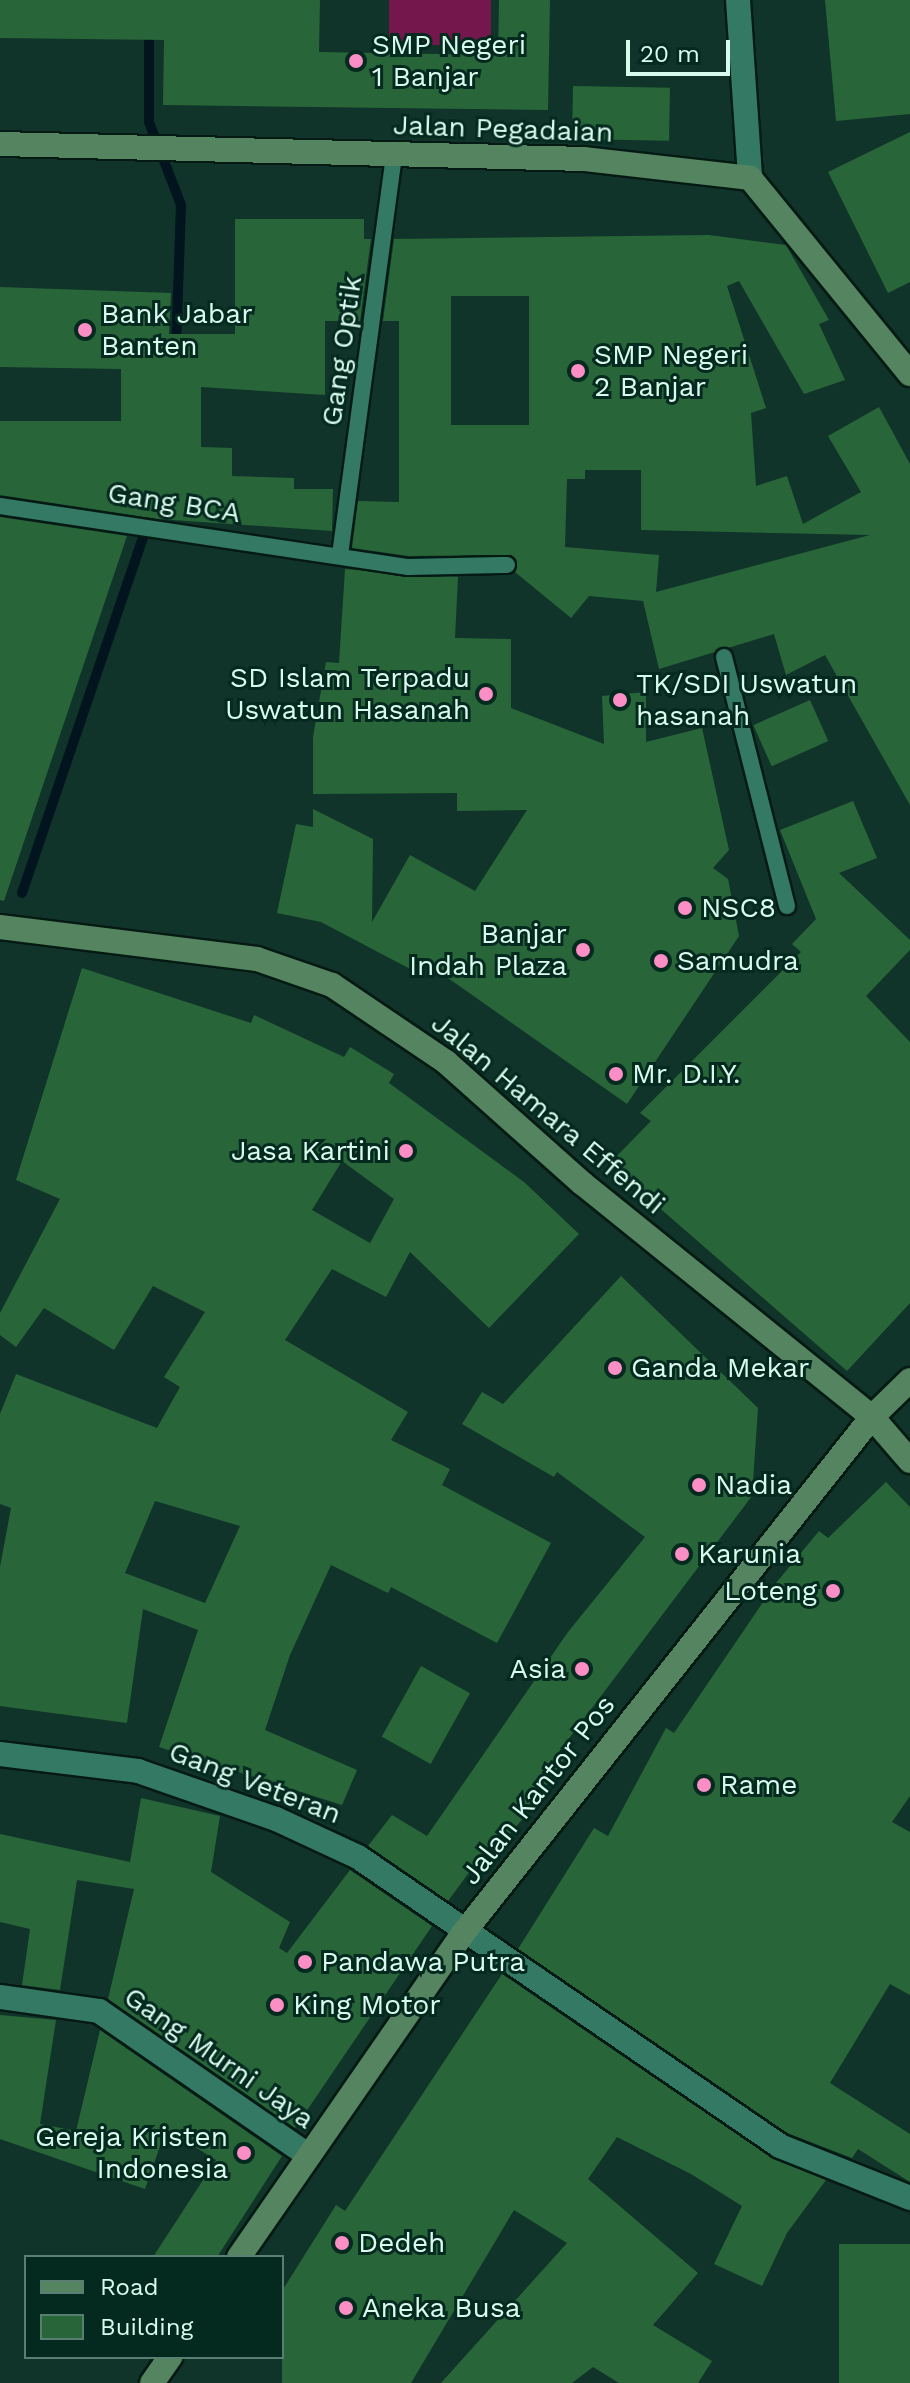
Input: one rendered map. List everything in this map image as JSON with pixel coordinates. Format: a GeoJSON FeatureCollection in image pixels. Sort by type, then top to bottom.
{"type":"FeatureCollection","features":[{"type":"Feature","properties":{"kind":"street"},"geometry":{"type":"LineString","coordinates":[[738,0],[750,178],[910,374]]}},
{"type":"Feature","properties":{"kind":"street","name":"Jalan Pegadaian"},"geometry":{"type":"LineString","coordinates":[[0,144],[584,159],[750,178]]}},
{"type":"Feature","properties":{"kind":"street","name":"Jalan Hamara Effendi"},"geometry":{"type":"LineString","coordinates":[[0,927],[257,959],[332,985],[446,1062],[582,1183],[872,1417],[910,1461]]}},
{"type":"Feature","properties":{"kind":"street","name":"Jalan Kantor Pos"},"geometry":{"type":"LineString","coordinates":[[240,2255],[465,1931],[872,1417],[910,1380]]}},
{"type":"Feature","properties":{"kind":"street","name":"Gang Veteran"},"geometry":{"type":"LineString","coordinates":[[0,1754],[138,1771],[276,1819],[358,1857],[780,2146],[910,2198]]}},
{"type":"Feature","properties":{"kind":"street","name":"Gang Murni Jaya"},"geometry":{"type":"LineString","coordinates":[[0,1997],[99,2011],[309,2156]]}},
{"type":"Feature","properties":{"kind":"street"},"geometry":{"type":"LineString","coordinates":[[152,2383],[169,2359]]}},
{"type":"Feature","properties":{"kind":"lane","name":"Gang Optik"},"geometry":{"type":"LineString","coordinates":[[340,555],[394,154]]}},
{"type":"Feature","properties":{"kind":"lane","name":"Gang BCA"},"geometry":{"type":"LineString","coordinates":[[0,506],[408,567],[507,565]]}},
{"type":"Feature","properties":{"kind":"lane"},"geometry":{"type":"LineString","coordinates":[[724,657],[787,906]]}},
{"type":"Feature","properties":{"kind":"shaded area"},"geometry":{"type":"Polygon","coordinates":[[[389,0],[491,0],[491,45],[389,45],[389,0]]]}},
{"type":"Feature","properties":{"kind":"building","name":"SMP Negeri 1 Banjar"},"geometry":{"type":"Polygon","coordinates":[[[0,0],[320,0],[319,52],[498,55],[499,0],[550,0],[548,110],[163,105],[164,40],[0,38],[0,0]]]}},
{"type":"Feature","properties":{"kind":"building"},"geometry":{"type":"Polygon","coordinates":[[[825,0],[910,0],[910,114],[836,121],[825,0]]]}},
{"type":"Feature","properties":{"kind":"building"},"geometry":{"type":"Polygon","coordinates":[[[573,86],[670,88],[669,141],[572,139],[573,86]]]}},
{"type":"Feature","properties":{"kind":"building"},"geometry":{"type":"Polygon","coordinates":[[[910,132],[910,282],[888,293],[828,172],[910,132]]]}},
{"type":"Feature","properties":{"kind":"building"},"geometry":{"type":"Polygon","coordinates":[[[235,219],[364,219],[364,239],[371,239],[360,321],[325,321],[325,395],[201,387],[201,447],[232,448],[232,476],[294,478],[294,489],[333,489],[332,531],[158,519],[0,495],[0,421],[121,421],[121,369],[0,367],[0,287],[171,293],[169,334],[235,334],[235,219]]]}},
{"type":"Feature","properties":{"kind":"building"},"geometry":{"type":"Polygon","coordinates":[[[709,235],[786,245],[829,320],[819,324],[845,380],[804,394],[739,281],[727,286],[766,408],[751,413],[756,486],[787,476],[803,524],[861,492],[828,436],[879,407],[910,464],[910,805],[825,655],[786,675],[774,634],[659,669],[643,601],[589,596],[571,618],[515,572],[512,555],[409,556],[352,548],[358,501],[399,502],[399,321],[383,321],[394,239],[709,235]],[[451,296],[451,425],[529,425],[529,296],[451,296]],[[585,470],[585,479],[567,479],[565,547],[659,555],[656,592],[870,535],[641,530],[641,470],[585,470]]]}},
{"type":"Feature","properties":{"kind":"building"},"geometry":{"type":"Polygon","coordinates":[[[0,517],[127,536],[4,901],[0,900],[0,517]]]}},
{"type":"Feature","properties":{"kind":"building"},"geometry":{"type":"Polygon","coordinates":[[[345,569],[458,577],[455,638],[511,639],[511,708],[604,744],[602,696],[646,692],[646,742],[702,728],[729,850],[713,868],[728,879],[739,936],[627,1104],[421,959],[414,971],[321,922],[277,913],[296,824],[313,827],[313,809],[373,839],[372,922],[410,855],[475,891],[527,810],[457,811],[457,793],[313,794],[313,737],[326,662],[339,663],[345,569]]]}},
{"type":"Feature","properties":{"kind":"building"},"geometry":{"type":"Polygon","coordinates":[[[810,700],[828,741],[772,766],[753,725],[810,700]]]}},
{"type":"Feature","properties":{"kind":"building"},"geometry":{"type":"Polygon","coordinates":[[[853,801],[877,858],[839,873],[910,940],[910,950],[866,996],[910,1042],[910,1303],[847,1371],[609,1164],[651,1121],[640,1113],[801,952],[792,944],[816,919],[780,830],[853,801]]]}},
{"type":"Feature","properties":{"kind":"building"},"geometry":{"type":"Polygon","coordinates":[[[82,968],[251,1023],[254,1015],[344,1057],[350,1047],[394,1074],[389,1083],[524,1182],[579,1234],[489,1328],[410,1252],[386,1297],[332,1269],[285,1340],[408,1412],[391,1440],[450,1469],[442,1485],[551,1543],[497,1643],[391,1587],[388,1593],[331,1565],[290,1655],[265,1730],[357,1770],[342,1805],[159,1747],[198,1630],[143,1609],[127,1723],[0,1706],[0,1567],[11,1508],[0,1504],[0,1414],[16,1374],[157,1428],[180,1387],[164,1377],[205,1312],[153,1286],[114,1350],[44,1308],[16,1347],[0,1335],[0,1313],[60,1199],[16,1180],[82,968]],[[342,1161],[312,1210],[370,1243],[394,1199],[342,1161]],[[155,1501],[125,1573],[205,1603],[240,1526],[155,1501]]]}},
{"type":"Feature","properties":{"kind":"building"},"geometry":{"type":"Polygon","coordinates":[[[621,1276],[758,1408],[752,1496],[558,1753],[565,1758],[525,1816],[497,1849],[490,1844],[448,1901],[368,1846],[392,1815],[427,1836],[568,1632],[645,1537],[557,1472],[554,1477],[462,1424],[482,1392],[503,1404],[621,1276]]]}},
{"type":"Feature","properties":{"kind":"building"},"geometry":{"type":"Polygon","coordinates":[[[886,1482],[910,1507],[910,1796],[892,1822],[910,1832],[910,1995],[890,1984],[830,2083],[910,2134],[910,2182],[858,2149],[852,2158],[787,2133],[518,1949],[594,1828],[608,1836],[666,1728],[674,1733],[776,1583],[819,1531],[828,1538],[886,1482]]]}},
{"type":"Feature","properties":{"kind":"building"},"geometry":{"type":"Polygon","coordinates":[[[421,1666],[470,1693],[431,1764],[382,1737],[421,1666]]]}},
{"type":"Feature","properties":{"kind":"building"},"geometry":{"type":"Polygon","coordinates":[[[141,1798],[220,1816],[211,1872],[290,1922],[279,1948],[287,1953],[350,1870],[432,1926],[295,2128],[108,1999],[134,1889],[77,1880],[60,1990],[22,1985],[30,1929],[0,1922],[0,1834],[130,1862],[141,1798]]]}},
{"type":"Feature","properties":{"kind":"building"},"geometry":{"type":"Polygon","coordinates":[[[502,1974],[772,2158],[826,2180],[787,2233],[762,2286],[714,2264],[742,2206],[691,2174],[617,2137],[588,2179],[698,2273],[653,2325],[712,2361],[698,2383],[619,2383],[593,2367],[572,2383],[441,2383],[567,2243],[514,2210],[411,2383],[282,2383],[284,2288],[336,2205],[345,2211],[502,1974]]]}},
{"type":"Feature","properties":{"kind":"building"},"geometry":{"type":"Polygon","coordinates":[[[0,2015],[56,2020],[40,2124],[76,2131],[100,2030],[282,2156],[218,2255],[154,2255],[216,2160],[166,2129],[145,2189],[0,2139],[0,2015]]]}},
{"type":"Feature","properties":{"kind":"building"},"geometry":{"type":"Polygon","coordinates":[[[839,2244],[910,2244],[910,2383],[839,2383],[839,2244]]]}},
{"type":"Feature","properties":{"kind":"waterway"},"geometry":{"type":"LineString","coordinates":[[149,0],[149,122],[181,205],[176,345]]}},
{"type":"Feature","properties":{"kind":"waterway"},"geometry":{"type":"LineString","coordinates":[[22,893],[154,506]]}},
{"type":"Feature","properties":{"kind":"place","name":"SMP Negeri 1 Banjar"},"geometry":{"type":"Point","coordinates":[356,61]}},
{"type":"Feature","properties":{"kind":"place","name":"Bank Jabar Banten"},"geometry":{"type":"Point","coordinates":[85,330]}},
{"type":"Feature","properties":{"kind":"place","name":"SMP Negeri 2 Banjar"},"geometry":{"type":"Point","coordinates":[578,371]}},
{"type":"Feature","properties":{"kind":"place","name":"SD Islam Terpadu Uswatun Hasanah"},"geometry":{"type":"Point","coordinates":[486,694]}},
{"type":"Feature","properties":{"kind":"place","name":"TK/SDI Uswatun hasanah"},"geometry":{"type":"Point","coordinates":[620,700]}},
{"type":"Feature","properties":{"kind":"place","name":"NSC8"},"geometry":{"type":"Point","coordinates":[685,908]}},
{"type":"Feature","properties":{"kind":"place","name":"Banjar Indah Plaza"},"geometry":{"type":"Point","coordinates":[583,950]}},
{"type":"Feature","properties":{"kind":"place","name":"Samudra"},"geometry":{"type":"Point","coordinates":[661,961]}},
{"type":"Feature","properties":{"kind":"place","name":"Mr. D.I.Y."},"geometry":{"type":"Point","coordinates":[616,1074]}},
{"type":"Feature","properties":{"kind":"place","name":"Jasa Kartini"},"geometry":{"type":"Point","coordinates":[406,1151]}},
{"type":"Feature","properties":{"kind":"place","name":"Ganda Mekar"},"geometry":{"type":"Point","coordinates":[615,1368]}},
{"type":"Feature","properties":{"kind":"place","name":"Nadia"},"geometry":{"type":"Point","coordinates":[699,1485]}},
{"type":"Feature","properties":{"kind":"place","name":"Karunia"},"geometry":{"type":"Point","coordinates":[682,1554]}},
{"type":"Feature","properties":{"kind":"place","name":"Loteng"},"geometry":{"type":"Point","coordinates":[833,1591]}},
{"type":"Feature","properties":{"kind":"place","name":"Asia"},"geometry":{"type":"Point","coordinates":[582,1669]}},
{"type":"Feature","properties":{"kind":"place","name":"Rame"},"geometry":{"type":"Point","coordinates":[704,1785]}},
{"type":"Feature","properties":{"kind":"place","name":"Pandawa Putra"},"geometry":{"type":"Point","coordinates":[305,1962]}},
{"type":"Feature","properties":{"kind":"place","name":"King Motor"},"geometry":{"type":"Point","coordinates":[277,2005]}},
{"type":"Feature","properties":{"kind":"place","name":"Gereja Kristen Indonesia"},"geometry":{"type":"Point","coordinates":[244,2153]}},
{"type":"Feature","properties":{"kind":"place","name":"Dedeh"},"geometry":{"type":"Point","coordinates":[342,2243]}},
{"type":"Feature","properties":{"kind":"place","name":"Aneka Busa"},"geometry":{"type":"Point","coordinates":[346,2308]}}]}
